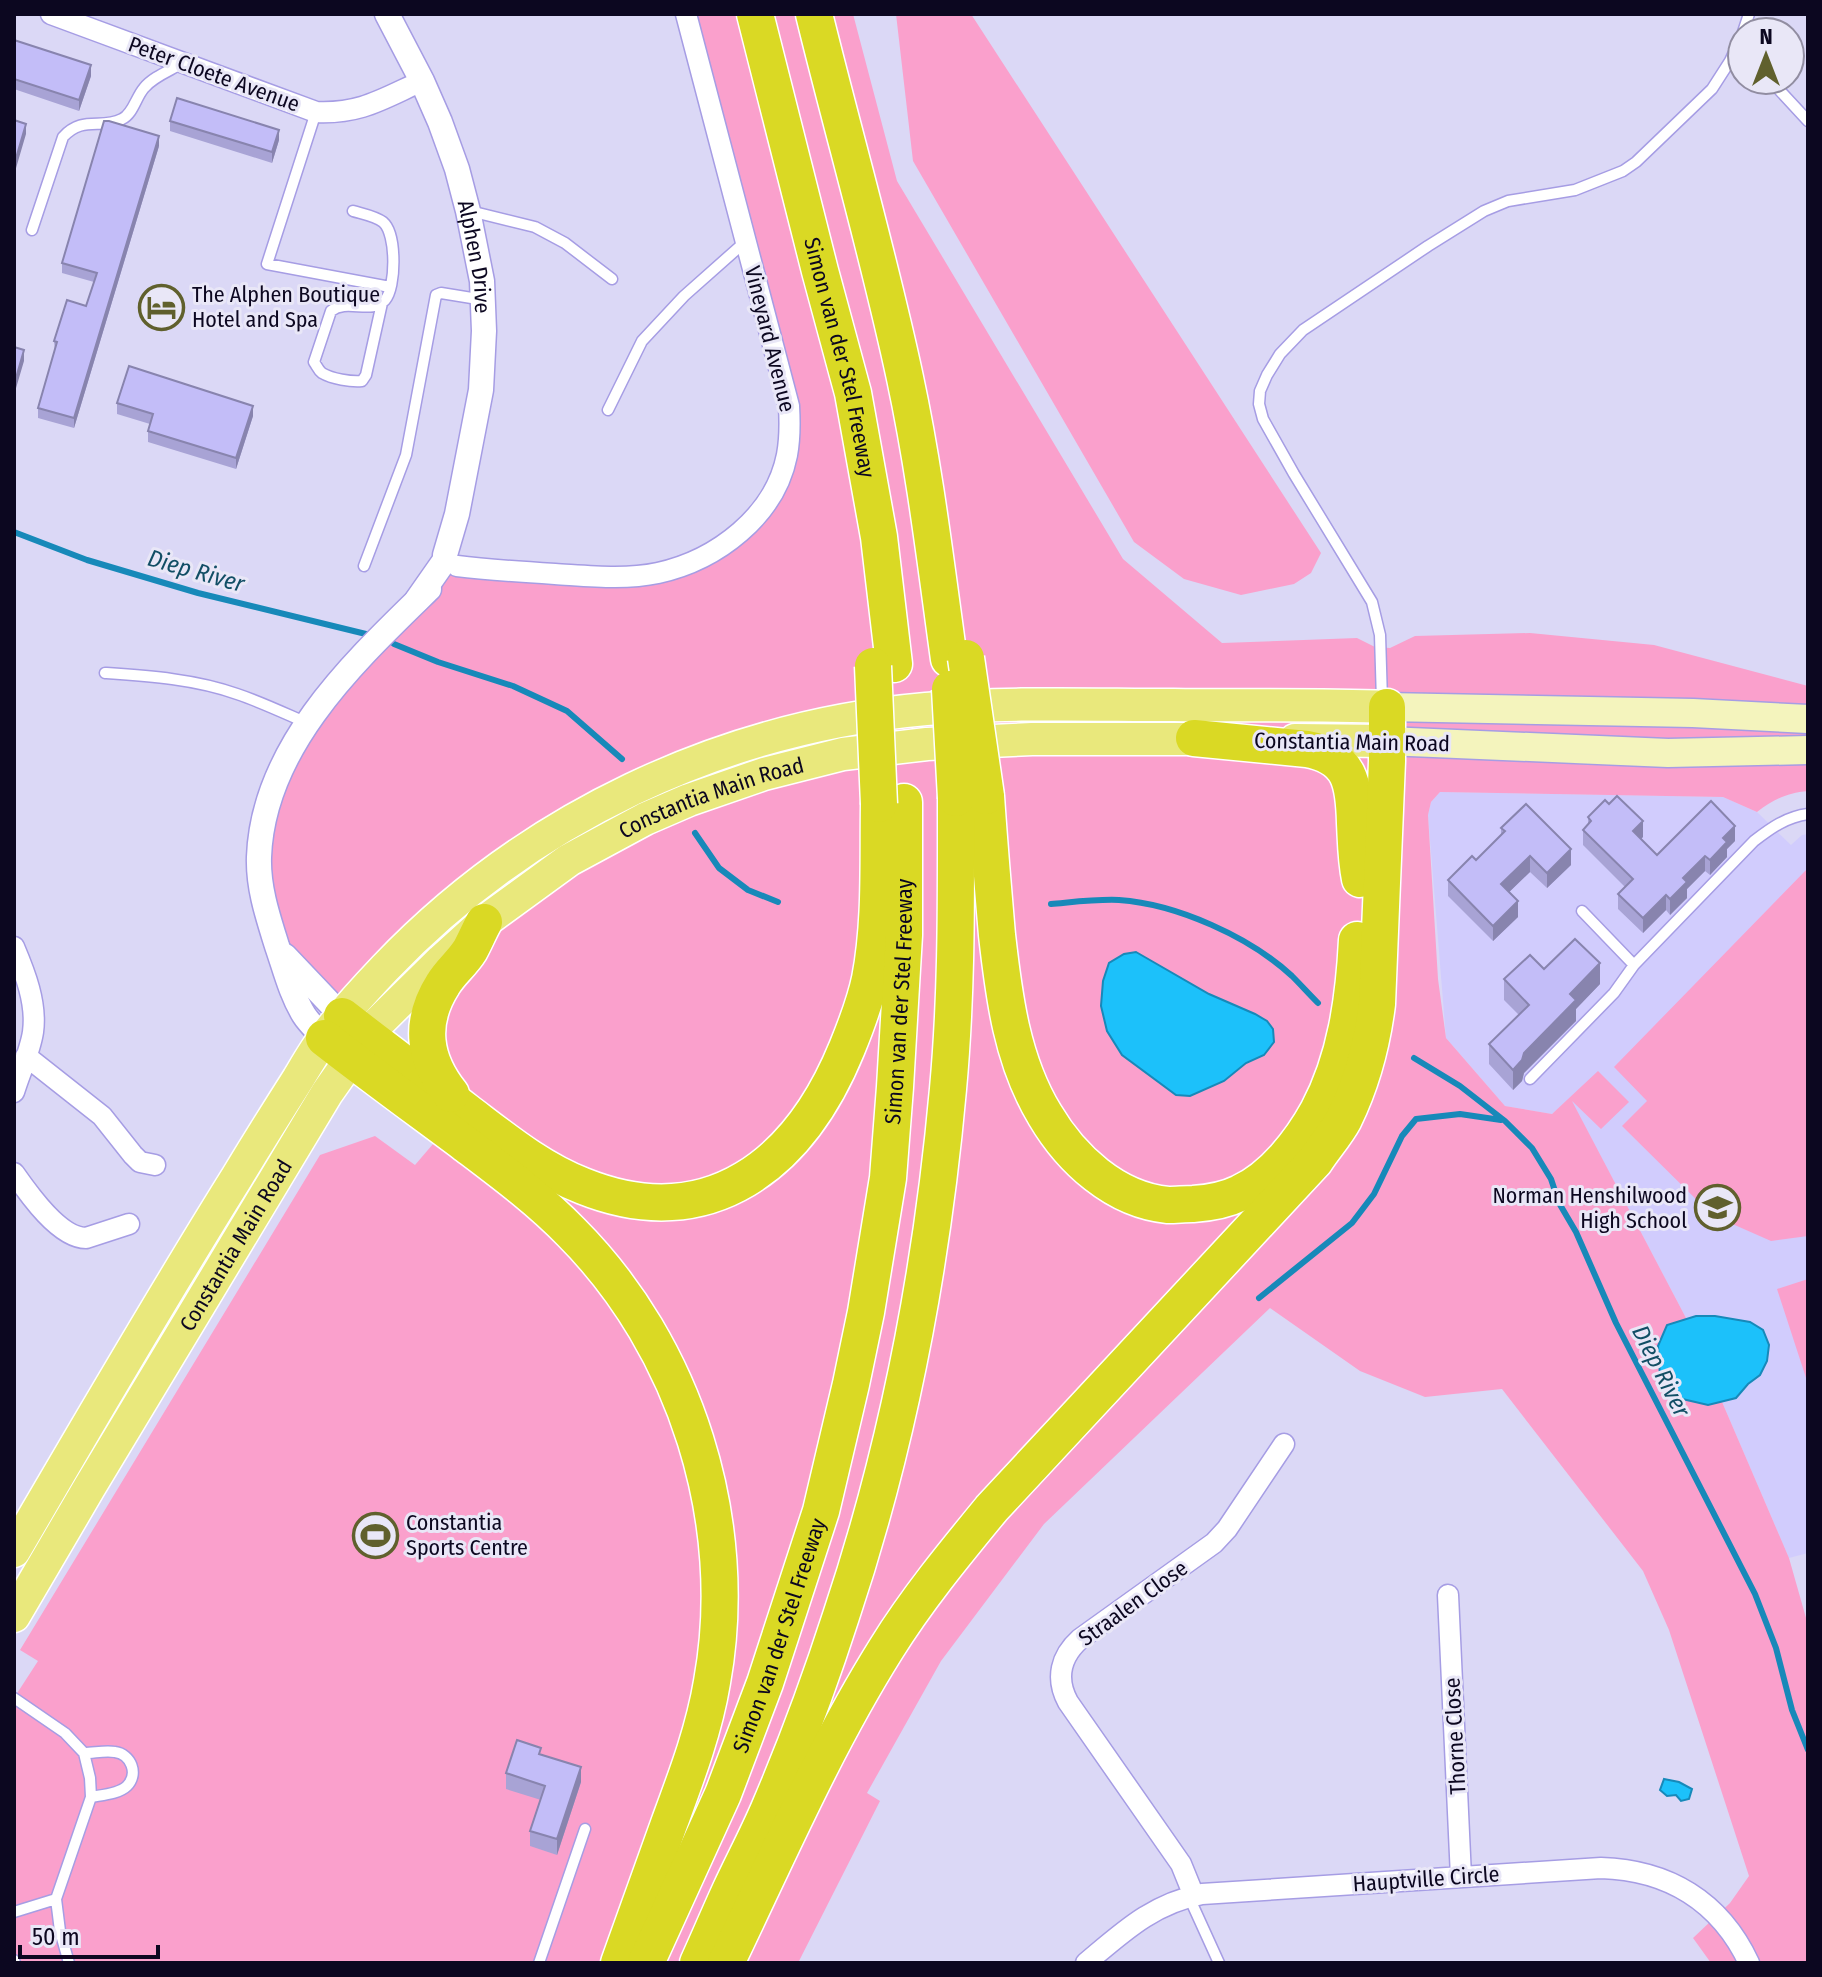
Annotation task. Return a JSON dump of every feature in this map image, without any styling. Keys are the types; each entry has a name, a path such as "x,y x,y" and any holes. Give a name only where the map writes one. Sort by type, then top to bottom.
{"highway":[{"name":"Simon van der Stel Freeway","path":"646,1963 723,1794 765,1683 821,1511 866,1312 888,1178 904,935 891,803 884,665 826,342 820,271 755,14"},
{"path":"814,14 886,295 906,381 925,487 949,571 971,797 1008,1018 1021,1063 1043,1113 1082,1163 1118,1189 1169,1205 1208,1203 1239,1194 1271,1171 1295,1146 1318,1112 1337,1069 1346,1033 1378,720"},
{"path":"726,1963 843,1722 887,1647 946,1564 992,1508 1315,1161 1343,1121 1373,1040 1377,1004 1378,720"},
{"path":"1194,738 1315,750 1340,763 1349,776 1354,796 1360,879"},
{"path":"698,1963 769,1810 842,1615 888,1453 919,1309 931,1230 949,1086 957,937 971,797"},
{"path":"346,1037 463,1109 523,1155 580,1186 635,1202 695,1200 728,1188 749,1178 788,1144 819,1105 838,1071 859,1021 870,980 891,803"},
{"path":"463,1109 435,1070 427,1046 427,1029 431,1010 443,983 469,952 484,922"},
{"path":"346,1037 571,1232 614,1281 651,1336 679,1393 700,1452 716,1527 719,1612 712,1681 694,1755 619,1963"}],"main road":[{"name":"Constantia Main Road","path":"14,1551 183,1262 415,937 509,859 573,819 676,769 752,742 835,722 925,709 1081,704 1378,720 1668,753 1808,750"},
{"name":"Constantia Main Road","path":"14,1616 327,1093 346,1037 484,922 569,860 645,819 689,800 777,770 843,754 927,744 1032,739 1194,738 1378,720 1693,713 1808,719"}],"street":[{"name":"Peter Cloete Avenue","path":"51,14 316,112 356,110 422,81"},
{"name":"Alphen Drive","path":"387,14 440,122 457,169 479,260 484,300 481,390 457,514 458,560"},
{"name":"Vineyard Avenue","path":"458,560 598,576 632,576 677,568 720,548 749,524 764,507 782,474 790,431 789,406 686,14"},
{"path":"346,1037 278,948 261,887 261,834 273,785 307,723 343,676 458,560"},
{"path":"14,947 33,1009 33,1031 14,1092"},
{"path":"26,1056 102,1116 140,1162 155,1165"},
{"path":"14,1173 47,1215 79,1238 129,1224"},
{"name":"Straalen Close","path":"1191,1896 1181,1864 1068,1702 1062,1686 1061,1669 1067,1652 1080,1639 1214,1543 1227,1529 1284,1444"},
{"name":"Thorne Close","path":"1448,1595 1461,1877"},
{"name":"Hauptville Circle","path":"1086,1963 1139,1919 1171,1902 1191,1896 1601,1868 1620,1868 1658,1877 1684,1889 1707,1905 1731,1931 1749,1963"}],"lane":[{"path":"32,230 63,137 70,128 126,118 143,89 184,62"},
{"path":"1378,720 1380,635 1372,602 1263,419 1260,391 1267,375 1280,354 1303,330 1484,211 1508,201 1575,190 1623,171 1712,89 1726,67"},
{"path":"1785,96 1808,121"},
{"path":"316,112 267,264 390,287"},
{"path":"353,211 383,222 389,230 394,258 388,297 374,307 340,306 331,311 314,362 319,371 354,382 362,381 382,303"},
{"path":"468,211 535,227 565,243 612,279"},
{"path":"608,410 642,341 684,296 746,241"},
{"path":"364,566 406,455 436,295 441,293 484,300"},
{"path":"105,673 203,685 236,694 307,723"},
{"path":"1530,1079 1754,841 1793,816 1808,814"},
{"path":"1582,911 1634,965"},
{"path":"14,1698 65,1733 84,1753 90,1778 91,1797 56,1899 60,1931 69,1963"},
{"path":"84,1753 114,1751 120,1753 133,1768 127,1786 91,1797"},
{"path":"539,1963 585,1829"},
{"path":"1191,1896 1219,1963"},
{"path":"14,1912 56,1899"}],"shaded area":[{"path":"686,14 853,14 897,181 1123,559 1222,643 1357,638 1375,647 1390,648 1415,636 1530,633 1654,645 1808,686 1808,791 1781,797 1757,812 1723,797 1440,792 1431,802 1428,815 1438,979 1446,1038 1505,1106 1552,1114 1598,1071 1629,1102 1601,1129 1572,1101 1686,1318 1789,1558 1808,1625 1808,1963 1711,1963 1693,1938 1730,1903 1749,1876 1669,1630 1643,1571 1502,1389 1425,1397 1360,1371 1270,1308 1044,1524 941,1661 867,1793 880,1801 798,1963 14,1963 14,1698 38,1661 20,1650 320,1155 375,1136 415,1165 463,1109 427,1046 484,922 457,900 342,1016 278,948 259,875 285,761 452,567 657,573 749,524 790,431"},
{"path":"896,14 971,14 1321,553 1311,573 1294,584 1241,595 1184,579 1134,542 913,161"},
{"path":"1440,792 1723,797 1757,812 1791,845 1802,835 1808,834 1808,1553 1789,1558 1686,1318 1570,1098 1552,1114 1505,1106 1446,1038 1428,815 1431,802"},
{"path":"1808,868 1808,1236 1771,1241 1712,1215 1622,1126 1647,1101 1614,1067"},
{"path":"1808,1279 1808,1384 1777,1289"}],"water":[{"path":"1136,952 1209,994 1267,1021 1273,1029 1274,1042 1264,1055 1246,1063 1224,1081 1190,1096 1176,1095 1122,1055 1107,1031 1101,1006 1103,981 1109,963 1124,954"},
{"path":"1696,1316 1750,1322 1763,1330 1769,1345 1767,1361 1760,1375 1736,1398 1708,1405 1674,1397 1660,1376 1658,1346 1667,1325"},
{"path":"1664,1779 1692,1789 1689,1799 1681,1801 1676,1795 1667,1796 1660,1790"}],"building":[{"path":"14,40 91,65 79,100 14,79"},
{"path":"177,98 279,130 272,152 170,121"},
{"path":"14,120 26,124 14,165"},
{"path":"104,121 159,136 74,418 38,408 67,300 86,306 97,273 62,263"},
{"path":"14,347 24,350 14,385"},
{"path":"129,366 253,406 236,458 148,431 153,414 117,403"},
{"path":"1617,796 1643,821 1633,831 1657,855 1711,801 1735,826 1723,838 1727,842 1710,860 1705,856 1683,878 1687,882 1670,899 1666,895 1643,918 1618,894 1633,879 1583,830 1591,821 1588,817 1605,800 1609,804"},
{"path":"1526,804 1571,849 1547,873 1530,856 1501,884 1518,901 1493,926 1448,880 1472,856 1476,860 1505,831 1501,828"},
{"path":"1575,939 1600,963 1570,994 1576,1000 1524,1053 1513,1070 1489,1044 1529,1005 1504,979 1530,955 1544,969"},
{"path":"517,1740 541,1748 539,1754 581,1767 557,1839 530,1831 545,1786 506,1773"}],"waterway":[{"name":"Diep River","path":"14,532 87,560 198,593 370,635"},
{"name":"Diep River","path":"394,644 513,686 567,711 622,759"},
{"name":"Diep River","path":"695,833 719,868 748,890 778,902"},
{"name":"Diep River","path":"1051,904 1119,900 1165,908 1188,916 1255,948 1292,976 1318,1003"},
{"name":"Diep River","path":"1414,1058 1460,1086 1505,1121 1532,1148 1551,1179 1559,1203 1576,1232 1616,1323 1755,1594 1776,1648 1792,1710 1808,1750"},
{"path":"1259,1298 1352,1223 1374,1194 1402,1136 1416,1119 1460,1114 1501,1120"}],"place":[{"name":"The Alphen Boutique Hotel and Spa","path":"161,307"},
{"name":"Norman Henshilwood High School","path":"1718,1208"},
{"name":"Constantia Sports Centre","path":"375,1535"}]}
